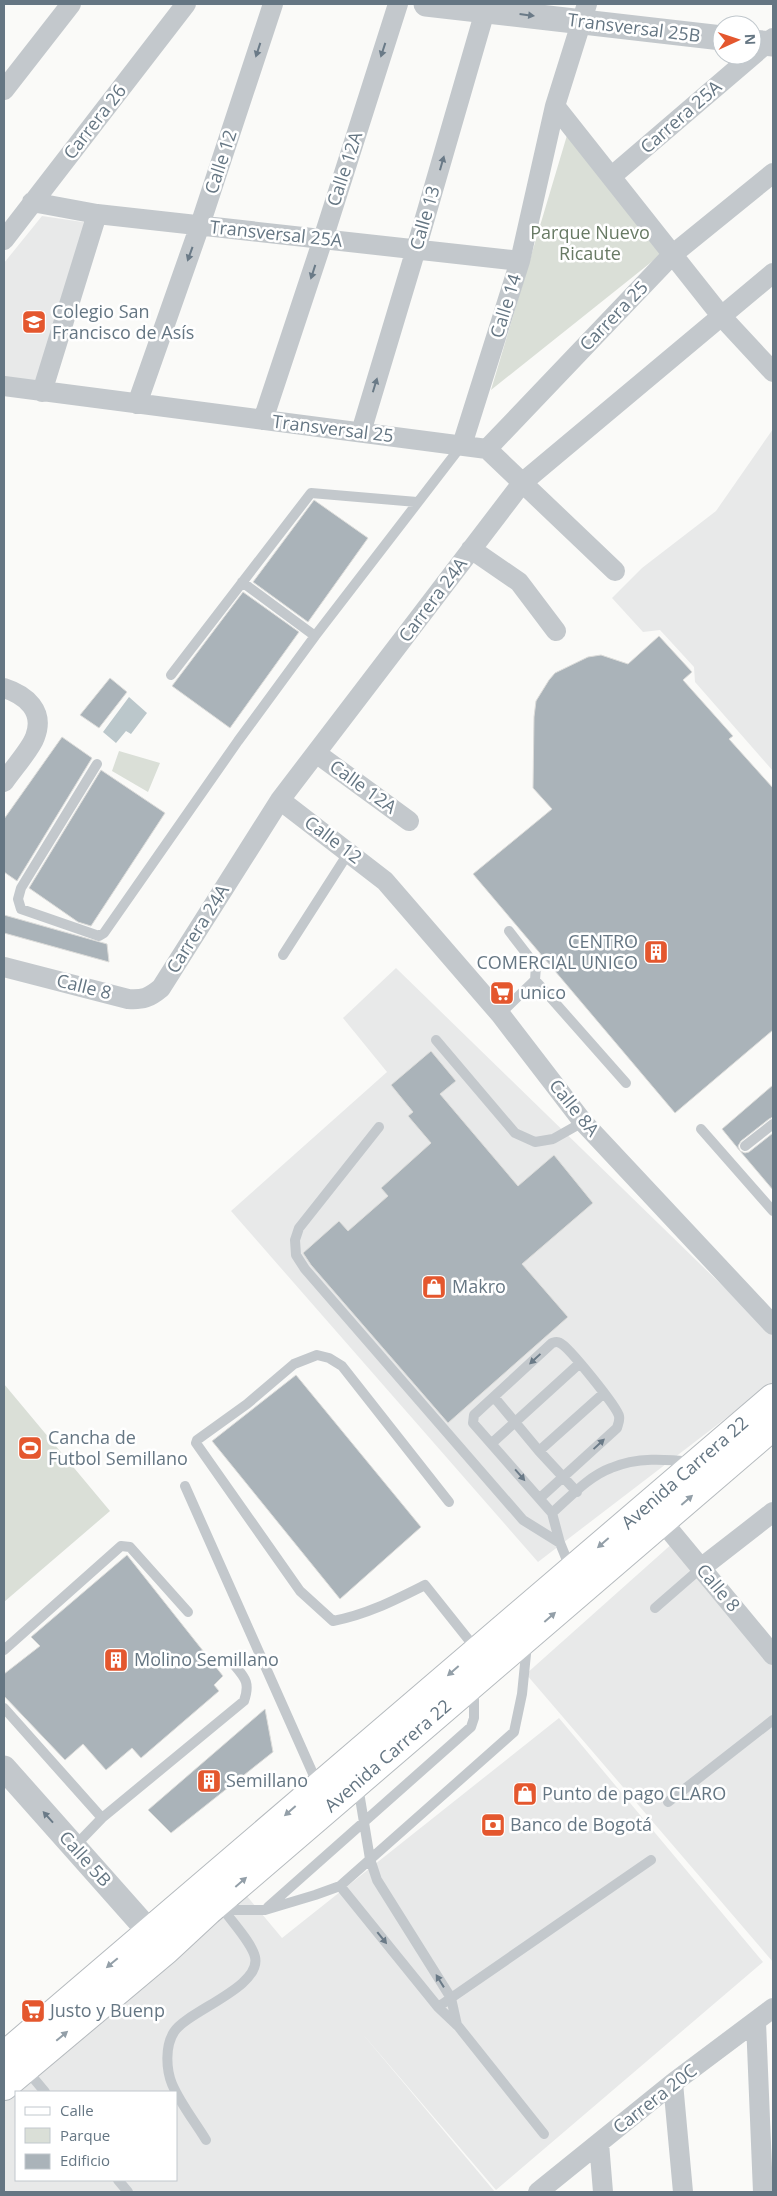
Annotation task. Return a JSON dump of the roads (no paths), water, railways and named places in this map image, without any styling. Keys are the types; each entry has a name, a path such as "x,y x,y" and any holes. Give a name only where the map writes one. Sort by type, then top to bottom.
{"main road":[{"name":"Avenida Carrera 22","path":"4,2086 14,2062 158,1941 319,1786 773,1398"},
{"name":"Avenida Carrera 22","path":"158,1941 216,1910 358,1782 773,1426"}],"street":[{"path":"4,90 71,4"},
{"name":"Carrera 26","path":"4,240 186,4"},
{"name":"Calle 12","path":"137,404 200,226 273,4"},
{"name":"Calle 12A","path":"263,420 398,4"},
{"name":"Transversal 25B","path":"426,4 585,13 712,36"},
{"name":"Calle 13","path":"361,432 487,7"},
{"name":"Calle 14","path":"462,445 520,261 555,106 585,13"},
{"name":"Carrera 25A","path":"612,176 766,42"},
{"path":"555,106 612,176 672,256 722,317 773,372"},
{"name":"Carrera 25","path":"488,449 672,256 773,173"},
{"name":"Transversal 25A","path":"32,202 97,214 520,261"},
{"path":"42,392 97,214"},
{"name":"Carrera 24A","path":"161,988 280,800 522,483 773,274"},
{"name":"Transversal 25","path":"4,386 488,449"},
{"path":"488,449 615,571"},
{"path":"471,549 520,582 556,631"},
{"path":"4,688 21,694 32,705 38,722 35,738 4,782"},
{"name":"Calle 12A","path":"316,753 408,820"},
{"name":"Calle 12","path":"280,800 385,881"},
{"name":"Calle 8A","path":"385,881 500,1014 583,1122 773,1325"},
{"name":"Calle 8","path":"4,967 128,999 141,1000 150,997 161,988"},
{"path":"701,1568 773,1512"},
{"name":"Calle 8","path":"662,1521 773,1653"},
{"name":"Calle 5B","path":"4,1768 158,1941"},
{"name":"Carrera 20C","path":"538,2192 673,2083 773,2008"},
{"path":"756,2022 763,2192"},
{"path":"673,2083 683,2192"},
{"path":"598,2143 604,2192"}],"lane":[{"path":"97,764 21,888 18,899 21,909 99,936 104,933 238,740 315,636 462,445"},
{"path":"171,675 311,493 417,502"},
{"path":"242,582 315,636"},
{"path":"283,955 349,852"},
{"path":"500,1014 535,980 536,966 509,931"},
{"path":"535,980 626,1083"},
{"path":"436,1040 515,1133 535,1142 553,1139 583,1122"},
{"path":"746,1146 773,1124"},
{"path":"378,1127 298,1228 295,1240 296,1255 335,1305 523,1520 560,1543"},
{"path":"701,1128 773,1211"},
{"path":"540,1498 617,1428 619,1414 580,1363 562,1343 552,1343 472,1419 472,1423 492,1443 552,1513 560,1543 571,1570"},
{"path":"449,1502 342,1366 329,1358 317,1355 294,1364 247,1404 197,1440 198,1446 300,1591 333,1621 351,1618 372,1610 425,1585 477,1650"},
{"path":"492,1443 580,1363"},
{"path":"539,1451 604,1393"},
{"path":"494,1397 539,1451 577,1492"},
{"path":"552,1513 593,1478 611,1468 658,1459 698,1462"},
{"path":"185,1486 319,1786"},
{"path":"4,1650 121,1546 130,1547 188,1612"},
{"path":"656,1608 701,1568"},
{"path":"216,1910 265,1910 340,1886 514,1732 522,1694 528,1636"},
{"path":"74,1847 102,1818 244,1701 248,1689 244,1677 231,1661"},
{"path":"265,1910 471,1727 474,1718 475,1682"},
{"path":"4,1708 102,1818"},
{"path":"668,1802 773,1720"},
{"path":"358,1782 370,1859 377,1880 451,1998 458,2026"},
{"path":"438,2007 651,1860"},
{"path":"340,1886 438,2007 458,2026 544,2134"},
{"path":"176,2091 172,2084 167,2045 174,2030 247,1980 255,1968 255,1957 251,1949 216,1910"},
{"path":"14,2062 44,2091"},
{"path":"178,2094 206,2140"},
{"path":"119,2181 128,2192"}],"place":[{"name":"Colegio San Francisco de Asís","path":"34,322"},
{"name":"CENTRO COMERCIAL UNICO","path":"656,952"},
{"name":"unico","path":"502,993"},
{"name":"Makro","path":"434,1287"},
{"name":"Cancha de Futbol Semillano","path":"30,1448"},
{"name":"Molino Semillano","path":"116,1660"},
{"name":"Semillano","path":"209,1781"},
{"name":"Punto de pago CLARO","path":"525,1794"},
{"name":"Banco de Bogotá","path":"493,1825"},
{"name":"Justo y Buenp","path":"33,2011"}],"park label":[{"name":"Parque Nuevo Ricaute","path":"590,243"}]}
